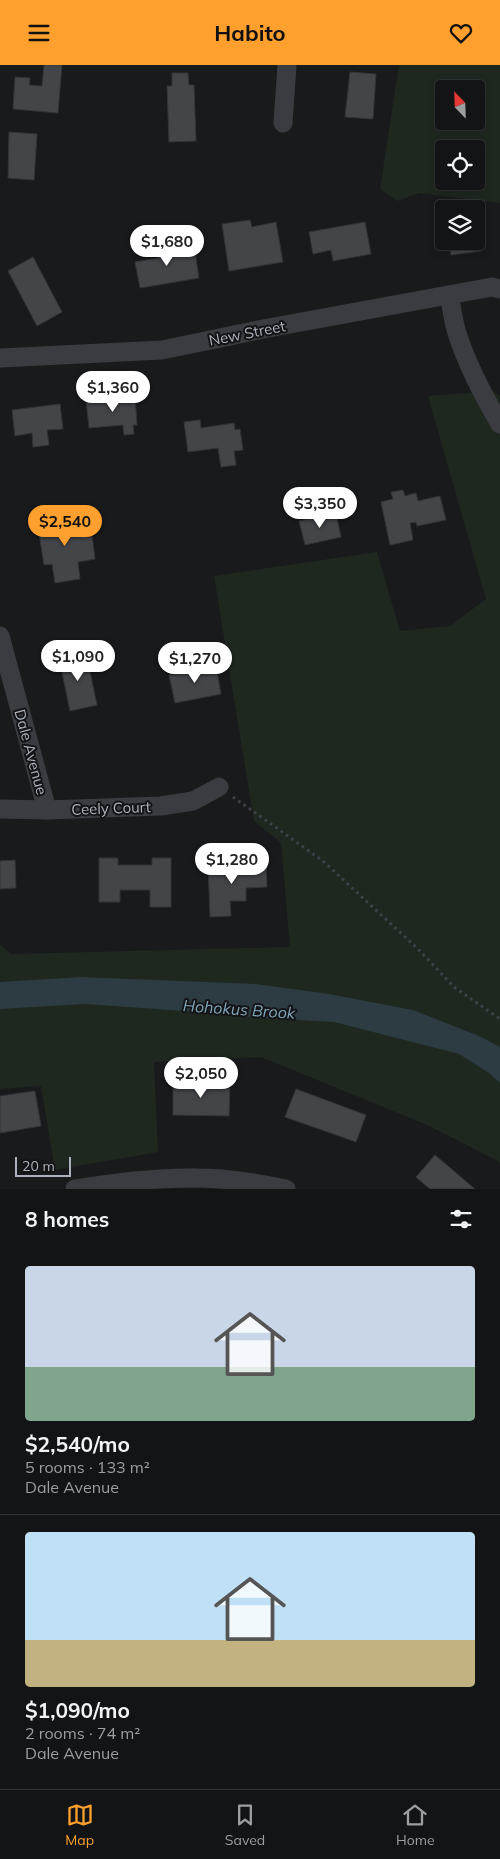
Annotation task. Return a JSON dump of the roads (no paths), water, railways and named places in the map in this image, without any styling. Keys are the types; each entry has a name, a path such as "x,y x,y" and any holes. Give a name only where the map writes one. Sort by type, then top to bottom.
{"street":[{"path":"283,123 287,65"},
{"name":"New Street","path":"0,358 162,350 263,329 496,288"},
{"path":"448,295 457,331 468,362 500,425"},
{"name":"Dale Avenue","path":"0,636 47,810"},
{"name":"Ceely Court","path":"0,809 47,810 161,806 193,801 218,787"},
{"path":"75,1189 151,1179 199,1177 247,1181 286,1189"}],"water":[{"name":"Hohokus Brook","path":"81,977 256,984 329,994 413,1010 479,1036 500,1047 500,1083 489,1073 459,1054 334,1022 85,1004 0,1009 0,982"}]}
